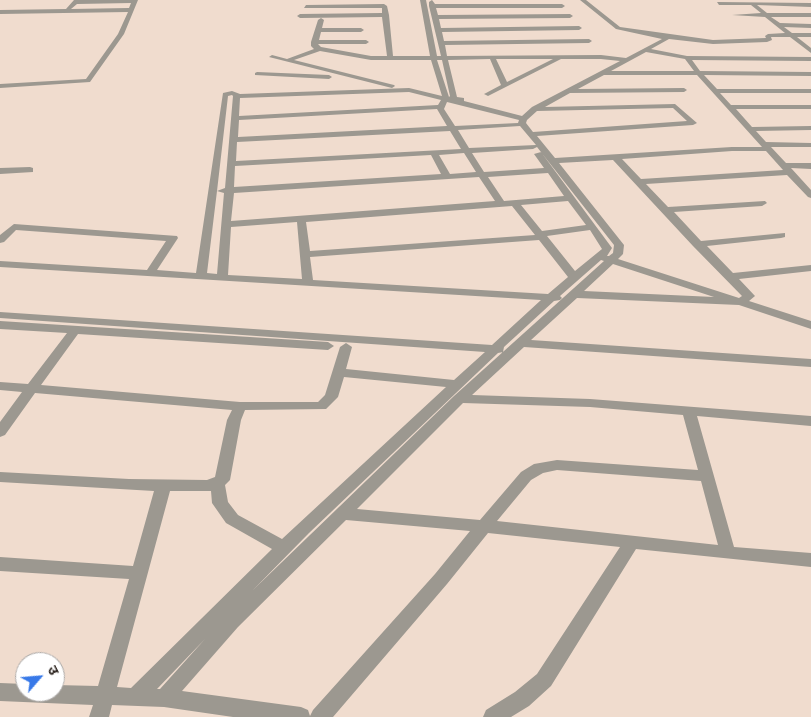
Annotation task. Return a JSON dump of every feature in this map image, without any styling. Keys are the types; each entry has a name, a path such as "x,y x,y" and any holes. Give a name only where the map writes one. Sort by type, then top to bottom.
{"street":[{"path":"0,86 88,82 121,34 135,0 76,1 67,11"},
{"path":"423,0 433,58 450,98"},
{"path":"582,0 618,28 657,35 713,42 767,40 770,38 768,36 770,35 811,36"},
{"path":"749,2 809,48"},
{"path":"306,7 383,3 390,58"},
{"path":"450,98 444,58 432,3 560,3 601,57"},
{"path":"719,3 811,4"},
{"path":"0,12 130,10"},
{"path":"300,16 386,15"},
{"path":"735,15 811,15"},
{"path":"435,17 570,16"},
{"path":"318,49 314,46 314,42 321,20"},
{"path":"779,25 811,26"},
{"path":"437,30 579,28"},
{"path":"318,30 361,30"},
{"path":"272,57 450,98 520,118 594,72 646,50 666,39 657,35"},
{"path":"233,140 454,129 520,118 603,73 657,38 657,35"},
{"path":"440,43 589,41"},
{"path":"314,42 366,42"},
{"path":"287,61 318,49 371,58 601,57 623,59"},
{"path":"646,50 687,58 811,58"},
{"path":"492,58 505,85"},
{"path":"488,94 561,58"},
{"path":"687,58 698,74 731,107 811,195"},
{"path":"594,72 811,74"},
{"path":"258,74 359,78"},
{"path":"201,276 214,191 225,94 235,93 237,96 409,90"},
{"path":"569,91 684,90"},
{"path":"715,91 811,91"},
{"path":"222,277 237,96"},
{"path":"235,118 441,107 450,98"},
{"path":"532,134 646,123 693,124 675,106 536,109"},
{"path":"441,107 440,110 501,204"},
{"path":"631,107 637,114"},
{"path":"731,107 811,107"},
{"path":"520,118 532,134 571,198 607,248 608,255"},
{"path":"504,351 551,298 574,277 619,246 552,166 533,147 520,118"},
{"path":"751,129 811,128"},
{"path":"214,191 482,175 615,157 767,146 811,145"},
{"path":"232,164 533,147"},
{"path":"433,152 447,177"},
{"path":"615,157 730,277 745,299"},
{"path":"784,165 811,166"},
{"path":"0,171 30,170"},
{"path":"638,182 790,172"},
{"path":"227,224 571,198"},
{"path":"515,203 574,277"},
{"path":"665,210 762,203"},
{"path":"301,219 308,283"},
{"path":"0,240 14,227 174,238 150,273"},
{"path":"305,254 541,235 593,227"},
{"path":"697,244 781,235"},
{"path":"136,696 284,548 504,351 571,296 608,255"},
{"path":"608,255 745,299 811,316"},
{"path":"0,264 551,298 571,296 745,299 811,325"},
{"path":"730,277 811,268"},
{"path":"0,315 504,351"},
{"path":"0,326 346,347 811,363"},
{"path":"0,432 75,330"},
{"path":"0,386 240,406 321,406 331,398 346,347"},
{"path":"338,372 458,392 811,421"},
{"path":"164,698 232,622 343,514 458,392"},
{"path":"0,477 162,487 209,486 222,480 234,420 240,406"},
{"path":"689,411 728,553"},
{"path":"320,717 442,579 526,476 539,468 557,466 706,476"},
{"path":"217,482 220,502 232,519 284,548"},
{"path":"99,717 162,487"},
{"path":"343,514 484,526 728,553 811,560"},
{"path":"493,717 522,699 544,680 632,542"},
{"path":"0,564 139,573"},
{"path":"0,692 164,698 301,717"}]}
